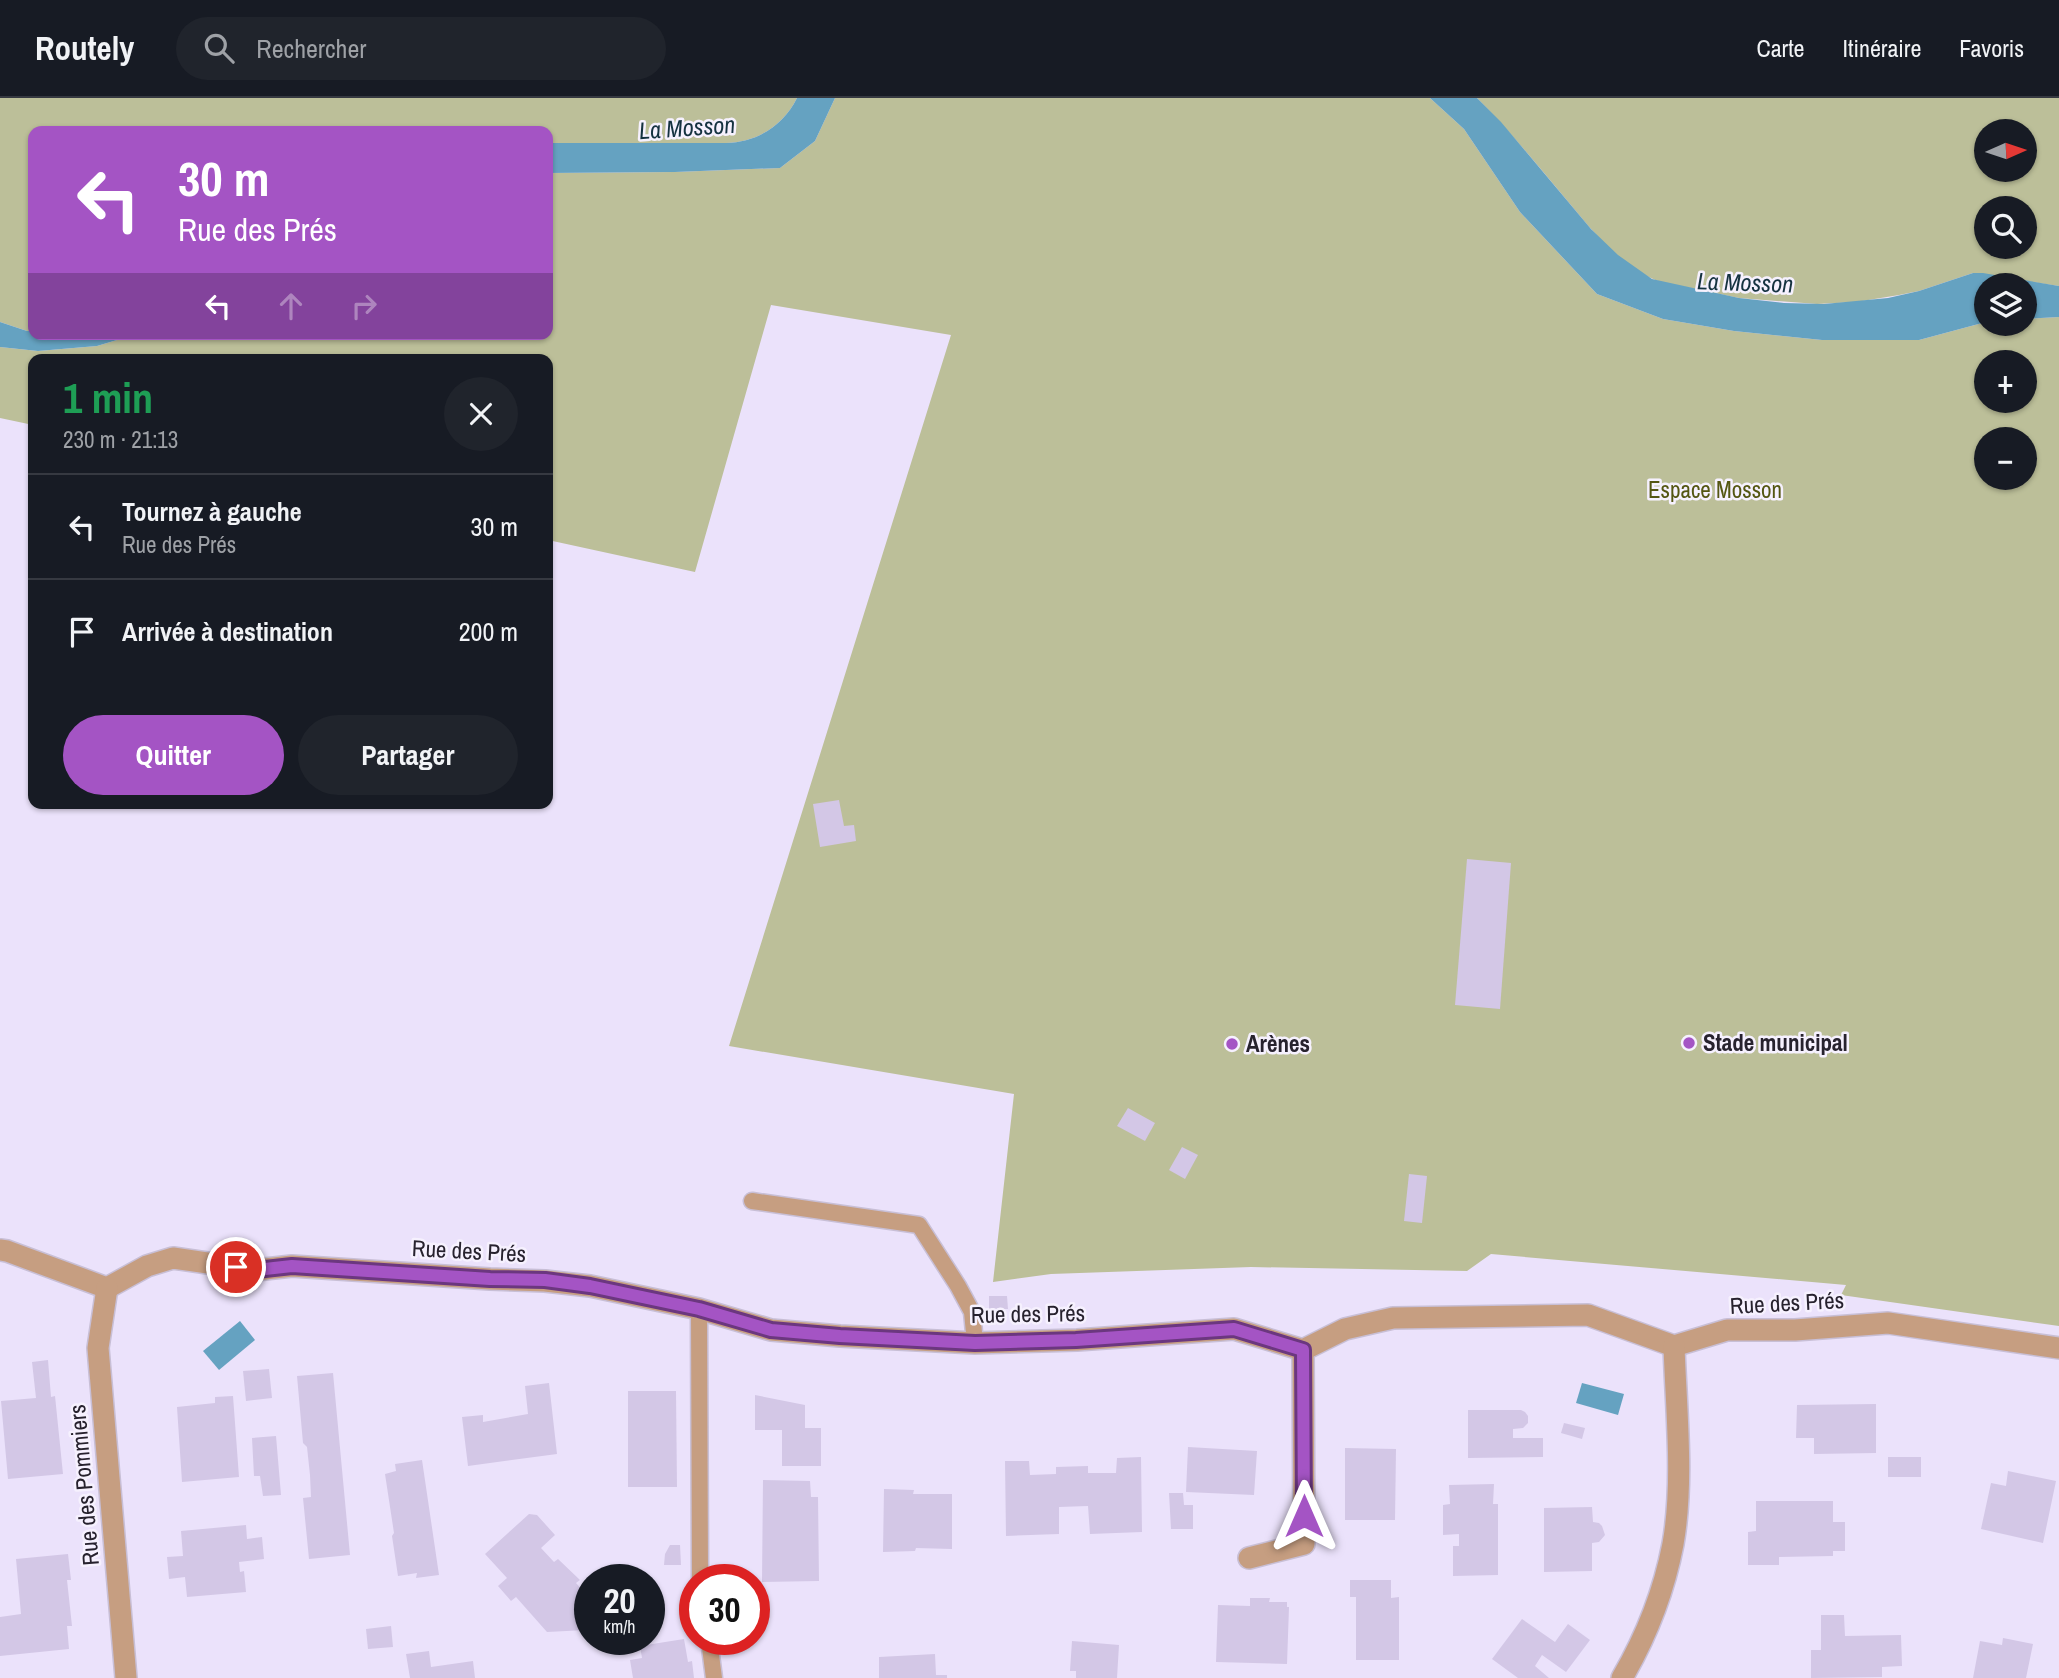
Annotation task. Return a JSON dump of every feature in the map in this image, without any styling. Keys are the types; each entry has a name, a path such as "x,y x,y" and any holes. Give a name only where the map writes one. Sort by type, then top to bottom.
{"street":[{"path":"0,1250 107,1288"},
{"name":"Rue des Prés","path":"107,1288 147,1266 173,1258 256,1270 292,1266 545,1280 590,1286 699,1309 771,1330 840,1336 975,1343 1076,1340 1234,1329 1303,1350"},
{"name":"Rue des Pommiers","path":"107,1288 99,1348 126,1678"},
{"path":"1249,1558 1304,1544 1303,1350 1345,1329 1393,1318 1588,1315 1674,1346 1679,1475 1673,1543 1660,1595 1638,1650 1622,1678"},
{"name":"Rue des Prés","path":"1674,1346 1727,1330 1795,1330 1888,1324 2059,1348"}],"lane":[{"path":"752,1201 919,1225 972,1312 975,1343"},
{"path":"699,1309 700,1564"},
{"path":"711,1655 714,1678"}],"green space":[{"path":"0,98 797,98 784,117 768,131 748,139 726,143 553,143 553,126 28,126 28,331 0,322"},
{"name":"Espace Mosson","path":"835,98 1430,98 1464,129 1520,212 1597,294 1663,319 1734,331 1822,340 1919,340 1974,325 1974,336 2037,336 2037,318 2059,317 2059,1326 1841,1295 1846,1285 1491,1254 1467,1271 1251,1267 1051,1274 993,1282 1014,1094 729,1046 951,335 771,305 695,572 553,541 553,354 28,354 28,424 0,418 0,347 38,351 97,346 117,340 553,340 553,173 780,168 815,141"},
{"path":"1477,98 2059,98 2059,286 2037,283 2037,273 1973,273 1899,295 1856,302 1817,304 1739,298 1661,282 1631,267 1605,244"}],"water":[{"path":"797,98 835,98 815,141 780,168 553,173 553,143 737,142 768,131"},
{"path":"1430,98 1477,98 1501,122 1591,229 1618,255 1652,279 1739,298 1824,304 1888,298 1974,273 1974,325 1919,340 1822,340 1734,331 1663,319 1597,294 1520,212 1464,129"},
{"path":"2037,282 2059,286 2059,317 2037,318"},
{"path":"0,322 28,331 28,340 117,340 97,346 38,351 0,347"},
{"path":"240,1321 255,1340 219,1370 203,1351"},
{"path":"1582,1383 1624,1394 1618,1415 1576,1403"}],"building":[{"path":"839,800 844,826 854,825 856,841 820,847 813,804"},
{"path":"1467,859 1511,863 1500,1009 1455,1005"},
{"path":"1128,1108 1155,1123 1145,1141 1117,1126"},
{"path":"1182,1147 1198,1155 1185,1179 1169,1170"},
{"path":"1409,1174 1427,1176 1422,1223 1404,1221"},
{"path":"989,1296 1007,1296 1008,1309 989,1309"},
{"path":"48,1360 51,1397 55,1396 63,1474 8,1479 1,1401 36,1398 32,1362"},
{"path":"269,1369 272,1398 246,1401 243,1371"},
{"path":"333,1373 350,1555 309,1559 303,1498 311,1497 310,1475 307,1447 303,1443 297,1376"},
{"path":"549,1383 557,1454 468,1466 462,1417 483,1415 483,1422 528,1414 525,1386"},
{"path":"628,1391 676,1391 677,1487 628,1487"},
{"path":"755,1395 805,1405 805,1428 821,1428 821,1466 782,1466 782,1430 755,1430"},
{"path":"233,1396 239,1477 182,1482 177,1407 215,1403 215,1397"},
{"path":"1876,1404 1876,1453 1814,1454 1814,1438 1796,1438 1797,1405"},
{"path":"1468,1410 1525,1412 1528,1423 1523,1428 1513,1429 1513,1438 1543,1438 1543,1457 1468,1458"},
{"path":"1564,1423 1585,1428 1582,1439 1561,1433"},
{"path":"276,1436 281,1495 263,1496 260,1476 254,1476 252,1438"},
{"path":"1188,1447 1257,1451 1254,1495 1186,1492"},
{"path":"1345,1448 1396,1449 1395,1520 1345,1520"},
{"path":"1141,1457 1142,1532 1090,1534 1088,1506 1059,1507 1059,1534 1006,1536 1005,1461 1029,1461 1030,1475 1056,1474 1056,1467 1088,1466 1088,1473 1116,1473 1117,1458"},
{"path":"1888,1457 1921,1457 1921,1477 1888,1477"},
{"path":"422,1460 439,1575 416,1578 417,1573 398,1576 385,1474 396,1471 395,1464"},
{"path":"2008,1471 2056,1481 2043,1543 1981,1529 1991,1483 2006,1486"},
{"path":"763,1480 810,1481 811,1497 818,1497 819,1581 770,1582 770,1564 762,1564"},
{"path":"1494,1484 1493,1504 1498,1504 1498,1575 1453,1576 1453,1546 1459,1546 1459,1534 1443,1535 1443,1505 1450,1504 1449,1485"},
{"path":"884,1489 914,1490 913,1494 952,1494 952,1549 916,1548 915,1551 883,1552"},
{"path":"1169,1493 1183,1493 1184,1505 1193,1505 1193,1529 1171,1529"},
{"path":"1756,1501 1833,1501 1833,1522 1845,1522 1845,1551 1833,1551 1833,1556 1779,1557 1779,1565 1748,1565 1748,1532 1756,1531"},
{"path":"1592,1507 1593,1522 1602,1526 1605,1535 1599,1542 1592,1543 1592,1571 1544,1572 1544,1508"},
{"path":"529,1514 537,1515 555,1535 541,1548 554,1562 558,1559 574,1574 574,1631 547,1632 516,1597 511,1601 498,1586 507,1578 485,1554"},
{"path":"246,1525 247,1539 262,1537 264,1559 239,1562 240,1572 244,1571 246,1592 187,1597 185,1577 169,1579 167,1557 183,1556 181,1531"},
{"path":"670,1545 680,1545 681,1564 665,1565 665,1554"},
{"path":"68,1554 71,1580 67,1580 72,1626 67,1626 69,1649 0,1656 0,1617 21,1614 16,1559"},
{"path":"1350,1580 1391,1580 1391,1598 1399,1597 1399,1660 1356,1660 1356,1597 1350,1597"},
{"path":"1250,1598 1270,1598 1269,1602 1287,1602 1287,1664 1216,1662 1218,1605 1250,1606"},
{"path":"1821,1615 1844,1615 1845,1636 1901,1635 1902,1666 1882,1667 1882,1677 1811,1678 1811,1650 1821,1650"},
{"path":"1522,1619 1555,1642 1568,1624 1590,1640 1566,1672 1542,1655 1535,1666 1549,1678 1518,1678 1492,1659"},
{"path":"391,1626 393,1647 368,1649 366,1629"},
{"path":"2003,1638 2033,1644 2026,1678 1973,1678 1980,1641 2002,1645"},
{"path":"679,1640 679,1655 687,1655 688,1662 692,1661 694,1678 633,1678 630,1660 642,1658 642,1655 665,1655 665,1642"},
{"path":"1072,1641 1119,1645 1117,1678 1076,1678 1076,1671 1070,1671"},
{"path":"429,1651 431,1667 473,1661 475,1678 410,1678 406,1654"},
{"path":"935,1654 936,1675 947,1675 947,1678 879,1678 879,1657"}],"place":[{"name":"Stade municipal","path":"1689,1043"},
{"name":"Arènes","path":"1232,1044"}],"route":[{"path":"236,1267 256,1270 292,1266 545,1280 590,1286 699,1309 771,1330 840,1336 975,1343 1076,1340 1234,1329 1303,1350 1304,1516"}],"water label":[{"name":"La Mosson","path":"687,128"},
{"name":"La Mosson","path":"1745,283"}]}
